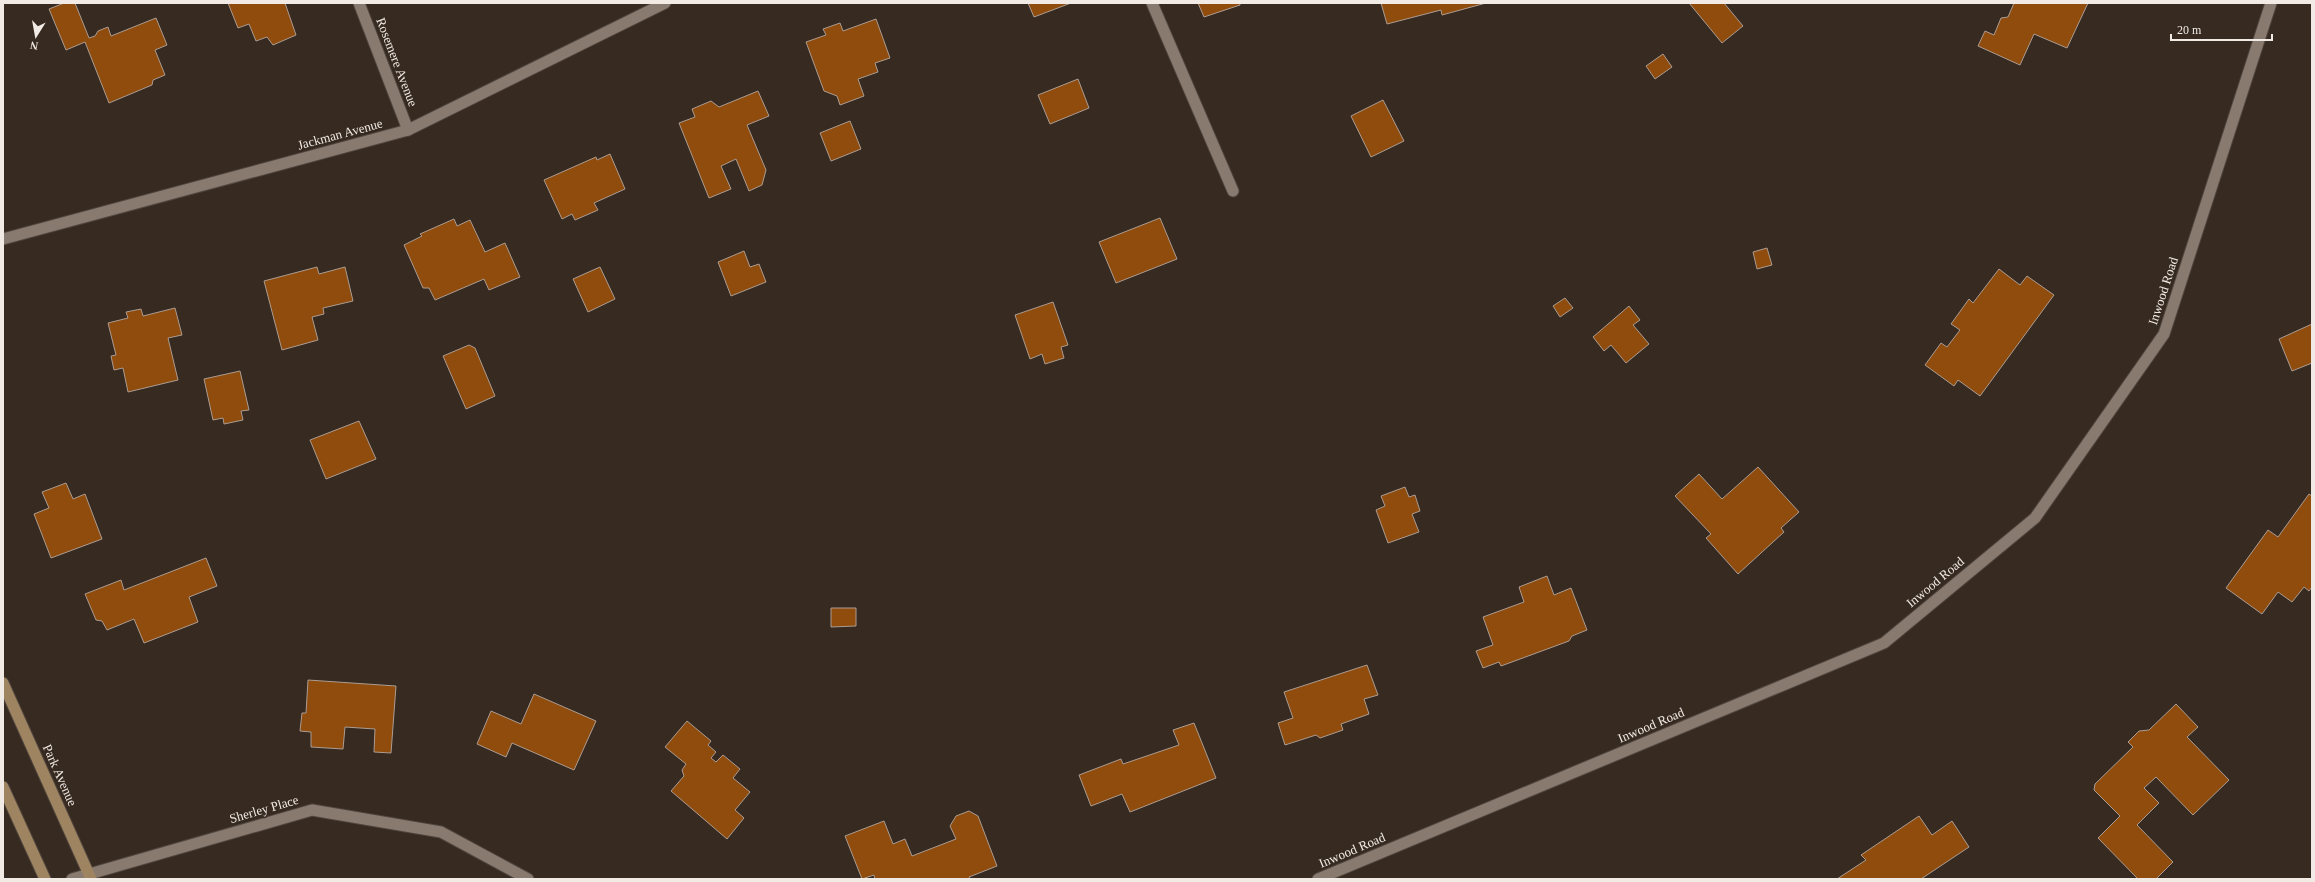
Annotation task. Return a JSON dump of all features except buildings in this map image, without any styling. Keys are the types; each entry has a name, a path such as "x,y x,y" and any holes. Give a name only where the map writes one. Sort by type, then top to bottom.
{"main road":[{"name":"Park Avenue","path":"3,683 90,877"},
{"path":"3,787 45,879"}],"street":[{"name":"Rosemere Avenue","path":"359,3 408,130"},
{"name":"Jackman Avenue","path":"3,238 408,130 665,3"},
{"path":"1152,3 1233,191"},
{"name":"Inwood Road","path":"1318,879 1884,643 2035,518 2164,334 2271,3"},
{"name":"Sherley Place","path":"72,879 90,877 312,810 441,832 528,879"}]}
